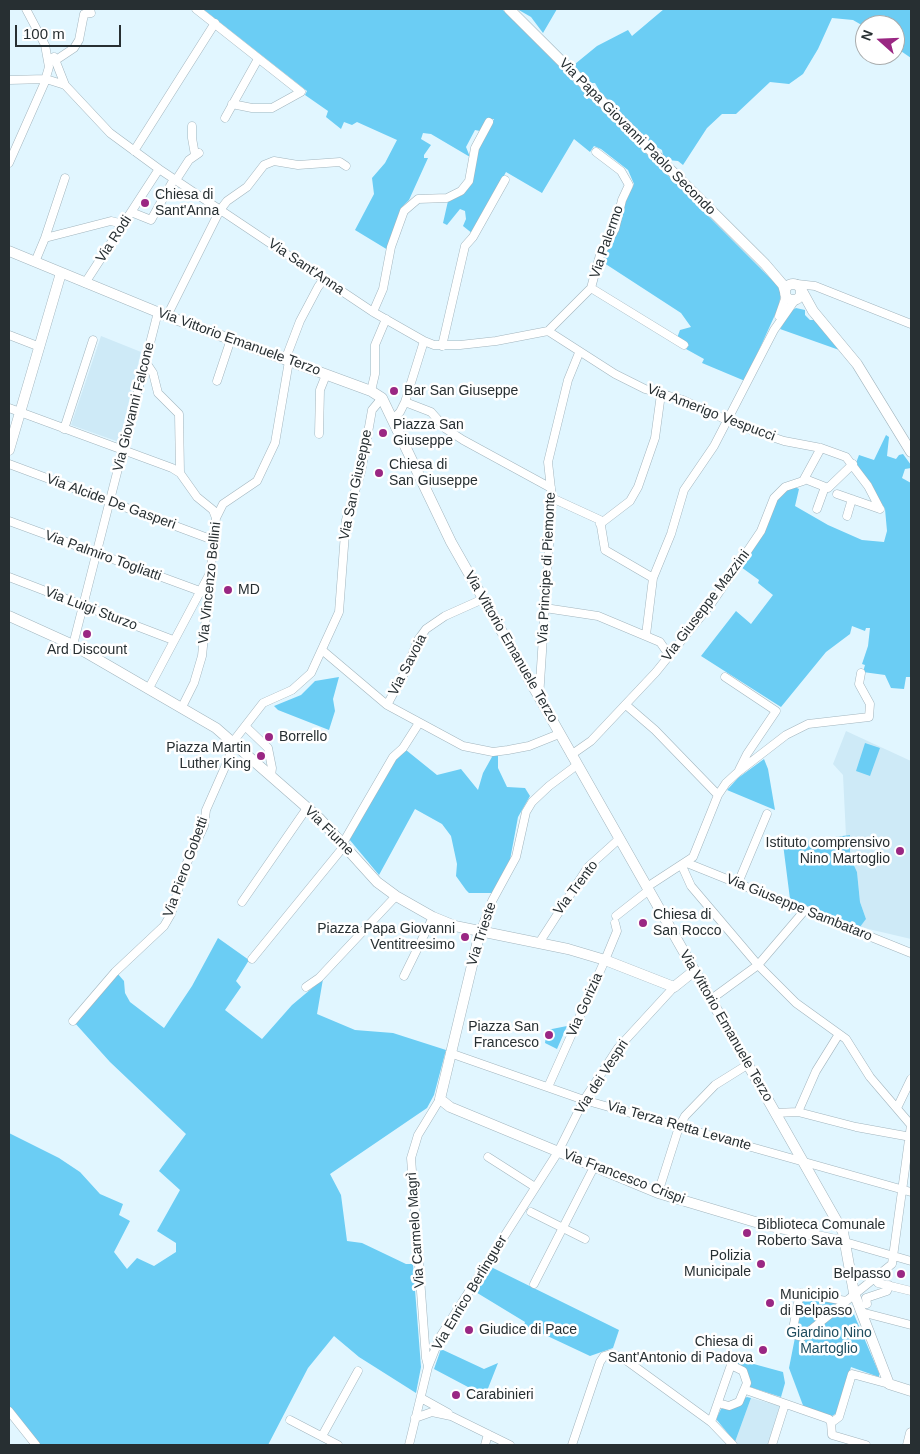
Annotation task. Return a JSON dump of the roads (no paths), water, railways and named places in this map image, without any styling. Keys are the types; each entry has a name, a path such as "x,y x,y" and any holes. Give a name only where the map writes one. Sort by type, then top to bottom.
{"street":[{"path":"26,9 45,45 56,60 65,85"},
{"path":"196,9 301,92 290,100 272,108 252,108 232,104"},
{"name":"Via Papa Giovanni Paolo Secondo","path":"509,9 766,264 783,285 795,292 813,311 857,364 911,452"},
{"path":"56,60 74,48 78,40 84,14 91,13"},
{"path":"134,151 215,23"},
{"path":"9,163 43,80 49,60 45,45"},
{"path":"225,118 258,58"},
{"path":"9,80 43,80 65,85"},
{"name":"Via Sant'Anna","path":"65,85 110,133 159,169 373,312 424,341 442,346 496,341 548,331"},
{"path":"373,312 383,289 391,247 404,211 418,199 447,198 461,192 469,181 475,148 489,122"},
{"path":"131,212 151,220 175,179 189,160 197,154 192,138 192,126"},
{"name":"Via Palermo","path":"548,331 591,288 600,255 615,229 622,200 629,185 622,171 596,152"},
{"path":"220,210 227,201 242,193 268,162 298,165 340,162 346,166"},
{"name":"Via Rodi","path":"85,283 159,169"},
{"path":"35,262 65,178"},
{"path":"442,346 465,246 473,238 505,180"},
{"name":"Via Giovanni Falcone","path":"96,554 146,361 162,314 220,210"},
{"path":"45,238 111,221 123,224"},
{"name":"Via Vittorio Emanuele Terzo","path":"9,251 162,314 371,391 382,398 439,518 483,599 800,1160 843,1232 854,1293 866,1310 889,1384"},
{"path":"9,450 63,274"},
{"name":"Via Vincenzo Bellini","path":"182,707 194,683 202,656 216,518 223,504 257,480 275,444 289,361 287,356 300,321 318,286 324,279"},
{"path":"646,635 652,578 671,534 684,490 728,420 795,292 804,284 911,324"},
{"path":"591,288 684,345"},
{"path":"795,292 823,290"},
{"path":"371,391 375,374 375,345 386,319"},
{"path":"548,331 579,353"},
{"path":"9,336 40,347"},
{"path":"217,381 231,339"},
{"path":"64,429 93,340"},
{"path":"393,419 405,402 424,341"},
{"name":"Via Amerigo Vespucci","path":"579,353 614,374 661,394 682,400 742,427 784,441 821,448 846,457 853,464 880,509 852,499"},
{"name":"Via Principe di Piemonte","path":"540,698 552,498 548,462 568,380 579,353"},
{"path":"146,361 153,373 158,393 179,414 180,473"},
{"path":"319,434 320,390 326,374"},
{"path":"600,524 630,501 638,487 655,438 661,394"},
{"name":"Via San Giuseppe","path":"232,742 263,703 292,690 306,679 322,650 339,612 346,520 361,472 372,410 382,398"},
{"path":"405,402 432,412 446,429 463,440 551,488"},
{"path":"9,408 180,473 197,497 213,510 216,518"},
{"path":"821,448 805,479 828,488 853,464"},
{"name":"Via Alcide De Gasperi","path":"9,464 213,540"},
{"name":"Via Giuseppe Mazzini","path":"571,754 592,741 626,705 711,604 761,531 774,498 785,487 799,484 805,479"},
{"path":"817,509 825,487"},
{"path":"837,494 852,499 847,516"},
{"path":"552,498 600,520 605,550 652,578"},
{"name":"Via Palmiro Togliatti","path":"9,521 208,594"},
{"path":"73,645 96,554"},
{"path":"149,688 198,591 210,572"},
{"name":"Via Luigi Sturzo","path":"9,577 173,640"},
{"name":"Via Savoia","path":"387,705 406,670 418,640 426,629 445,616 483,599"},
{"path":"545,608 598,616 660,642 669,655"},
{"name":"Via Fiume","path":"9,616 73,645 216,728 307,808 344,844 377,882 396,896 456,926 539,943 605,960 674,988"},
{"path":"322,650 387,705 463,746 493,752 529,746 560,734"},
{"path":"846,1300 800,1292 792,1334 802,1337 892,1264 895,1256 911,1125 870,1077 851,1045 782,991 758,965 691,886 684,864 693,857 718,795 726,783 738,772 786,735 808,724 868,718 870,704 859,684 861,673"},
{"path":"725,677 776,711 747,754 738,772"},
{"path":"626,705 655,730 718,795"},
{"path":"252,959 344,844 393,757 403,748 419,723"},
{"path":"244,726 268,748 272,768 271,776"},
{"name":"Via Piero Gobetti","path":"73,1020 115,972 164,926 171,914 185,867 204,826 206,810 229,758 232,742"},
{"name":"Via Trieste","path":"440,1099 480,932 492,901 516,857 526,812 532,802 549,786 577,765"},
{"path":"242,902 307,808"},
{"path":"738,883 767,814"},
{"name":"Via Trento","path":"539,943 588,868 619,839"},
{"name":"Via Giuseppe Sambataro","path":"684,864 738,883 911,953"},
{"name":"Via Gorizia","path":"548,1087 605,960 616,931 615,919 674,868 684,864"},
{"path":"306,986 319,978 396,896"},
{"path":"710,1000 758,965 805,910"},
{"path":"404,976 433,916"},
{"path":"674,988 694,971"},
{"name":"Via dei Vespri","path":"558,1152 584,1100 618,1048 674,988"},
{"path":"798,1112 816,1072 839,1034"},
{"name":"Via Terza Retta Levante","path":"450,1053 584,1100 911,1192"},
{"path":"658,1193 679,1127 690,1110 715,1085 747,1064"},
{"path":"897,1108 908,1092 911,1079"},
{"name":"Via Francesco Crispi","path":"440,1099 450,1107 658,1193 762,1224 845,1242"},
{"name":"Via Carmelo Magrì","path":"428,1367 411,1158 418,1134 440,1099"},
{"path":"775,1113 798,1112 856,1127 910,1137"},
{"name":"Via Enrico Berlinguer","path":"409,1445 428,1367 440,1337 558,1152"},
{"path":"488,1157 535,1187"},
{"path":"534,1284 594,1167"},
{"path":"531,1212 585,1239"},
{"path":"845,1242 911,1261"},
{"path":"874,1278 878,1283 911,1290"},
{"path":"889,1285 887,1290 866,1298 866,1310 911,1325"},
{"path":"572,1445 596,1370 604,1356 611,1354 624,1358 711,1422 733,1445"},
{"path":"711,1422 731,1365 744,1372 747,1383 746,1390 735,1405 718,1403"},
{"path":"322,1436 358,1371"},
{"path":"831,1423 839,1417 852,1374 911,1391"},
{"path":"746,1390 828,1418 831,1423 832,1435 866,1445"},
{"path":"421,1398 451,1416 510,1445"},
{"path":"772,1445 785,1404"},
{"path":"9,1412 36,1445"},
{"path":"415,1418 432,1412 451,1416"},
{"path":"290,1420 338,1445"},
{"path":"908,1445 911,1433"},
{"path":"485,1445 488,1434"}],"place":[{"name":"Chiesa di Sant'Anna","path":"145,203"},
{"name":"Bar San Giuseppe","path":"394,391"},
{"name":"Piazza San Giuseppe","path":"383,433"},
{"name":"Chiesa di San Giuseppe","path":"379,473"},
{"name":"MD","path":"228,590"},
{"name":"Ard Discount","path":"87,634"},
{"name":"Borrello","path":"269,737"},
{"name":"Piazza Martin Luther King","path":"261,756"},
{"name":"Istituto comprensivo Nino Martoglio","path":"900,851"},
{"name":"Chiesa di San Rocco","path":"643,923"},
{"name":"Piazza Papa Giovanni Ventitreesimo","path":"465,937"},
{"name":"Piazza San Francesco","path":"549,1035"},
{"name":"Biblioteca Comunale Roberto Sava","path":"747,1233"},
{"name":"Polizia Municipale","path":"761,1264"},
{"name":"Belpasso","path":"901,1274"},
{"name":"Municipio di Belpasso","path":"770,1303"},
{"name":"Giudice di Pace","path":"469,1330"},
{"name":"Chiesa di Sant'Antonio di Padova","path":"763,1350"},
{"name":"Carabinieri","path":"456,1395"}],"park label":[{"name":"Giardino Nino Martoglio","path":"829,1342"}]}
